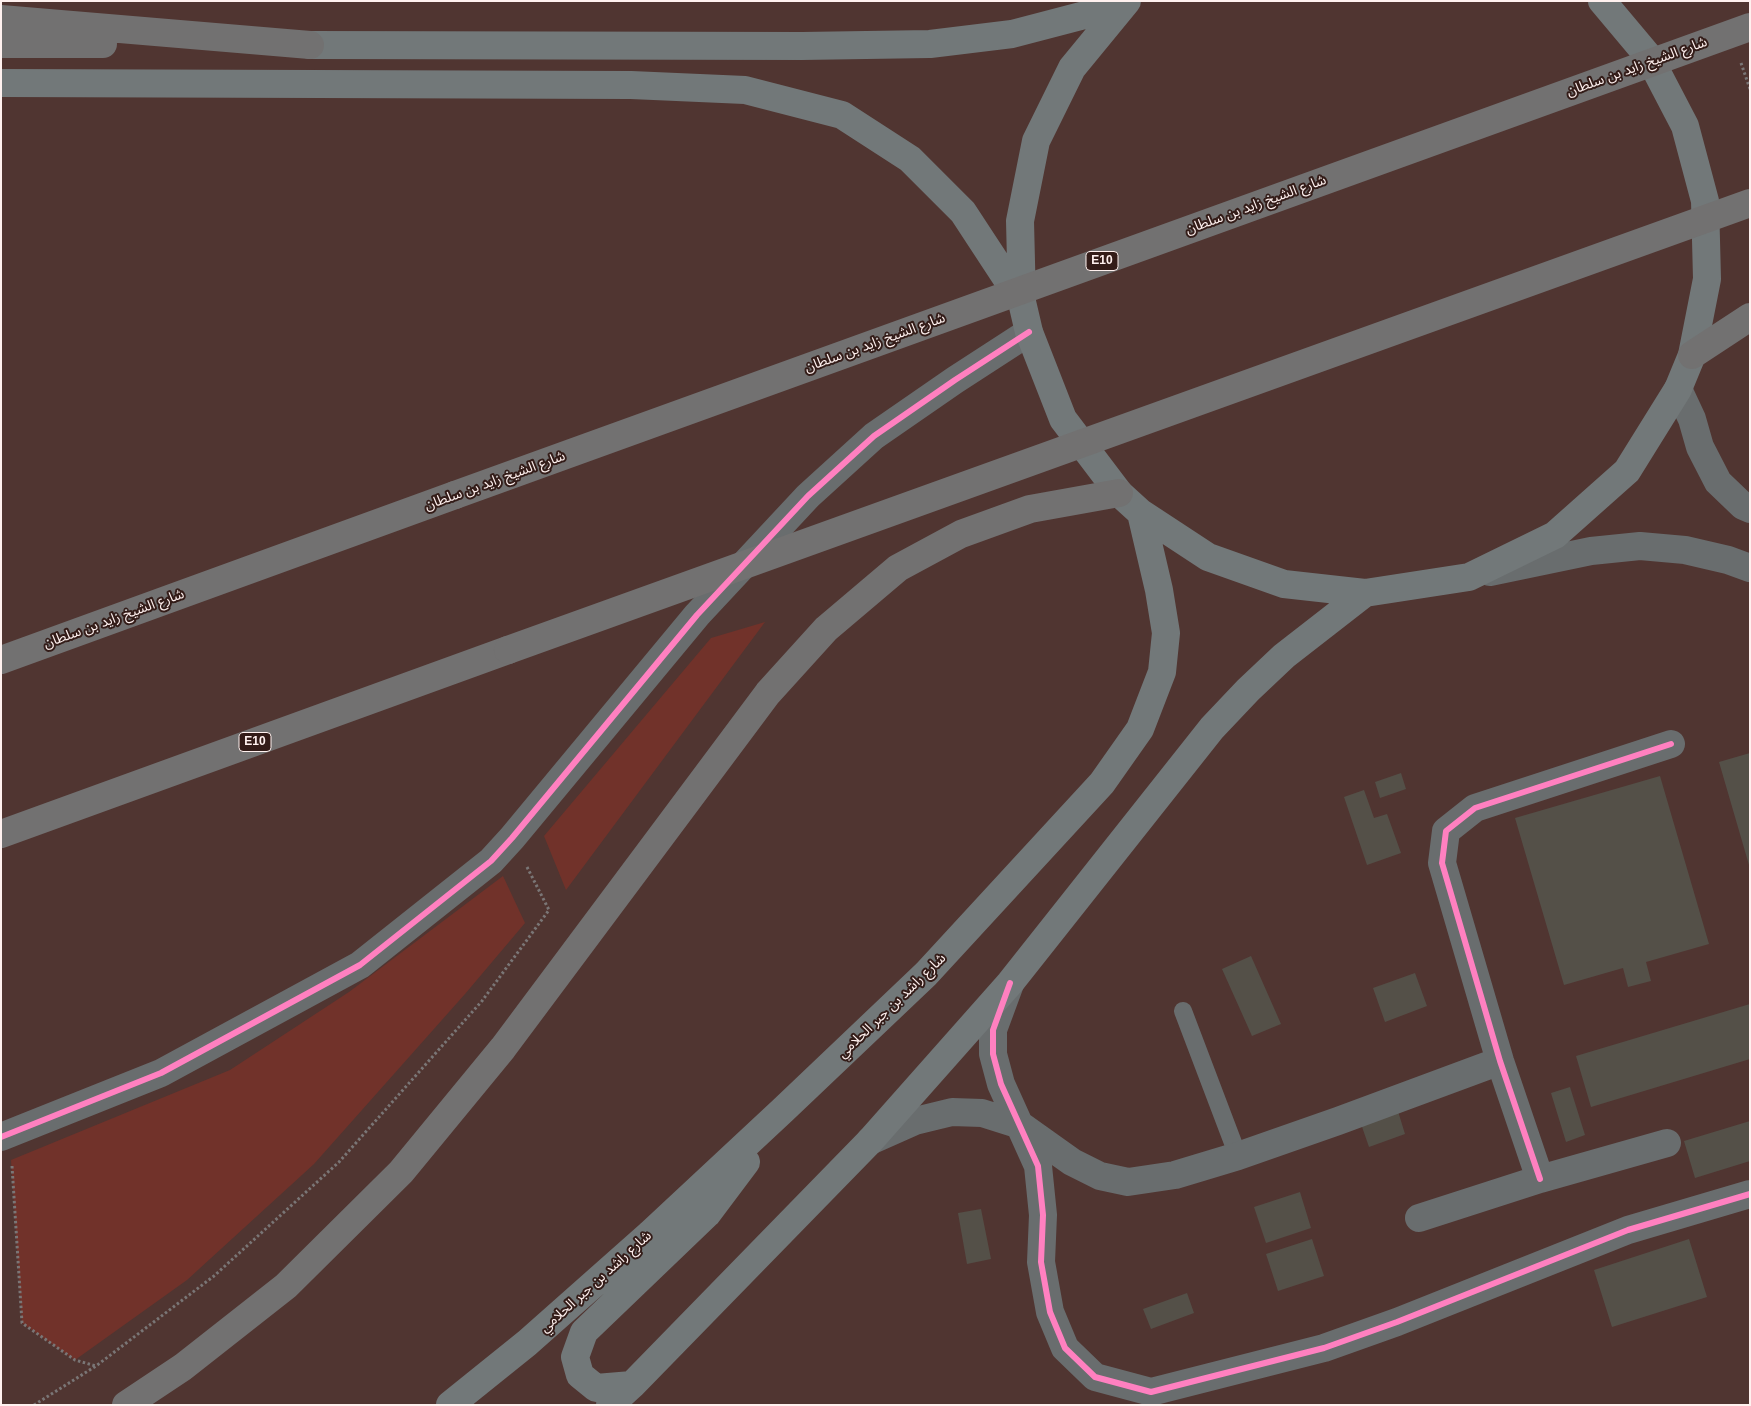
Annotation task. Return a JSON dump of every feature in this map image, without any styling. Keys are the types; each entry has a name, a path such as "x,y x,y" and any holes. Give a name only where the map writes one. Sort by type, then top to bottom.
{"highway":[{"path":"1,19 310,45"},
{"name":"شارع الشيخ زايد بن سلطان","path":"1,660 1750,27"},
{"path":"1,44 310,45"},
{"name":"E10","path":"1,834 1750,203"},
{"path":"1692,354 1750,317"},
{"path":"126,1405 183,1366 286,1286 401,1172 503,1048 768,693 826,629 898,568 961,534 1030,509 1119,493"}],"main road":[{"path":"1125,3 1072,68 1036,141 1020,221 1022,302 1029,332 1062,419 1119,493 1141,513 1208,557 1284,584 1365,593 1468,577 1555,534 1627,471 1678,389 1692,354 1707,279 1705,201 1681,117 1650,57 1602,1"},
{"path":"310,45 802,46 930,44 1012,34 1125,3"},
{"path":"1,83 631,85 746,90 842,115 910,158 963,212 1022,302"},
{"name":"شارع راشد بن جبر الحلامي","path":"450,1405 527,1343 650,1234 926,974 1102,783 1140,729 1162,672 1166,633 1159,590 1141,513"},
{"path":"610,1405 632,1385 870,1141 1010,983 1212,728 1284,656 1365,593"},
{"path":"632,1385 596,1388 580,1375 575,1357 584,1332 707,1214 783,1110"}],"street":[{"path":"2,1137 161,1073 360,964 491,861 697,615 808,496 874,436 1029,332"},
{"path":"1678,389 1692,419 1700,447 1718,482 1743,506 1750,509"},
{"path":"1468,577 1591,551 1640,546 1684,550 1728,560 1750,568"},
{"path":"1540,1180 1500,1060 1442,863 1446,830 1476,808 1671,744"},
{"path":"1010,983 993,1030 993,1054 1001,1084 1038,1166 1043,1215 1041,1262 1050,1312 1064,1348 1095,1377 1151,1392 1324,1348 1397,1322 1628,1230 1750,1194"},
{"path":"870,1141 915,1121 952,1112 982,1113 1020,1126 1072,1162 1100,1176 1128,1182 1175,1175 1238,1156 1338,1122 1500,1060"},
{"path":"1419,1218 1667,1143"}],"lane":[{"path":"1183,1011 1238,1156"}],"path":[{"path":"34,1405 96,1366 214,1276 339,1162 482,1001 549,910 512,838"},
{"path":"2,1137 11,1160 22,1323 75,1360 96,1366"}],"shaded area":[{"path":"765,622 566,890 544,836 711,638"},
{"path":"503,876 525,923 465,994 314,1164 187,1280 75,1360 22,1323 11,1160 230,1070 349,992"}],"building":[{"path":"1750,753 1750,865 1749,865 1719,762"},
{"path":"1401,773 1406,789 1380,798 1375,782"},
{"path":"1660,776 1709,944 1646,962 1651,981 1628,987 1623,968 1564,985 1515,818"},
{"path":"1364,790 1374,818 1387,814 1401,853 1367,865 1344,797"},
{"path":"1251,956 1281,1024 1252,1036 1222,969"},
{"path":"1415,973 1427,1006 1385,1022 1373,988"},
{"path":"1750,1004 1750,1059 1591,1107 1576,1056"},
{"path":"1570,1087 1585,1135 1566,1142 1551,1093"},
{"path":"1397,1108 1405,1134 1369,1147 1360,1121"},
{"path":"1750,1121 1750,1161 1695,1178 1684,1141"},
{"path":"1300,1192 1311,1228 1266,1243 1254,1207"},
{"path":"981,1209 991,1259 967,1264 958,1213"},
{"path":"1312,1239 1324,1276 1278,1291 1266,1254"},
{"path":"1689,1239 1707,1297 1612,1327 1594,1270"},
{"path":"1187,1293 1194,1313 1151,1329 1143,1309"}],"cycle path":[{"path":"1,1137 161,1073 360,965 491,861 697,615 808,496 874,436 1029,332"},
{"path":"1540,1179 1500,1061 1442,863 1446,831 1475,808 1671,744"},
{"path":"1010,983 993,1030 993,1054 1001,1084 1038,1166 1043,1215 1041,1262 1050,1312 1065,1348 1095,1377 1151,1392 1324,1348 1397,1322 1628,1230 1750,1194"}]}
